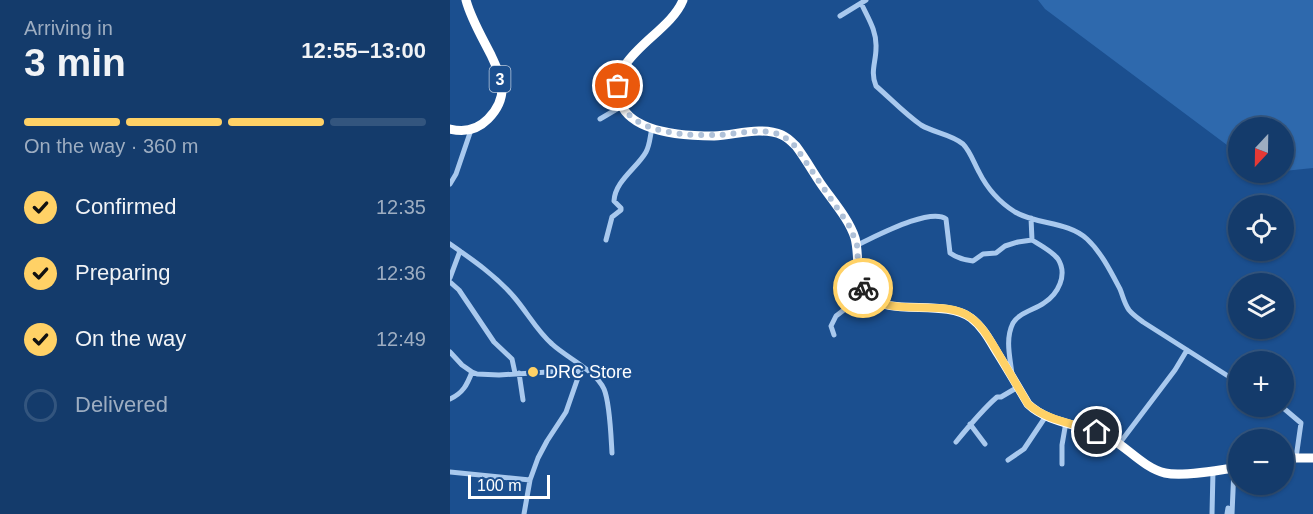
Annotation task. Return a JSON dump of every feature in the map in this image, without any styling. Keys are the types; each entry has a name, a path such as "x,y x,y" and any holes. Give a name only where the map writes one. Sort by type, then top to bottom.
{"highway":[{"name":"3","path":"466,0 502,85 497,108 484,123 471,130"},
{"path":"683,0 668,22 637,51 623,68 619,77 619,98 628,114 643,125 666,132 714,136 772,132 781,135 795,146 850,227 857,245 859,278 866,293 873,300 883,304 953,310 970,317 986,334 1028,404 1046,416 1097,432 1119,444 1151,467 1173,474 1228,468"},
{"path":"450,129 471,130"},
{"path":"1296,458 1313,458"}],"street":[{"path":"840,16 863,2 875,34 873,79 876,86 924,126 957,140 965,146 994,196 1016,212 1062,226 1077,232 1088,240 1099,253 1121,291 1130,312 1228,376"},
{"path":"600,119 622,106"},
{"path":"606,240 612,218 621,210 614,201 615,196 645,153 652,128"},
{"path":"450,184 456,174 471,130"},
{"path":"857,245 914,220 938,216 946,219 950,253 954,256 973,261 983,254 996,253 1005,246 1032,240 1058,259 1062,278 1055,292 1046,302 1024,313 1013,324 1008,346 1013,378"},
{"path":"1031,218 1032,240"},
{"path":"450,244 487,271 503,286 552,344 599,382 605,393 612,453"},
{"path":"460,251 450,280 494,342 512,359 523,400"},
{"path":"834,335 831,326 836,316 866,293"},
{"path":"1119,444 1175,370 1187,350"},
{"path":"450,352 472,372 487,375 581,368"},
{"path":"524,514 530,480 543,448 566,412 581,368"},
{"path":"450,399 463,391 472,372"},
{"path":"956,442 979,414 998,397 1018,387"},
{"path":"1008,460 1024,449 1046,416"},
{"path":"1294,417 1301,423 1296,458"},
{"path":"1062,464 1062,445 1066,422"},
{"path":"970,424 985,444"},
{"path":"1212,514 1213,471"},
{"path":"450,472 530,480"},
{"path":"1232,514 1234,495"}],"shaded area":[{"path":"1038,0 1313,0 1313,168 1294,170 1294,117 1228,117 1228,146 1045,9"}],"way so far":[{"path":"618,86 619,98 628,114 643,125 652,128 666,132 714,136 772,132 786,138 795,146 850,227 857,245 859,278 863,288"}],"place":[{"name":"DRC Store","path":"533,372"}],"route":[{"path":"863,288 870,297 883,304 942,308 961,312 970,317 986,334 1028,404 1046,416 1097,432"}]}
